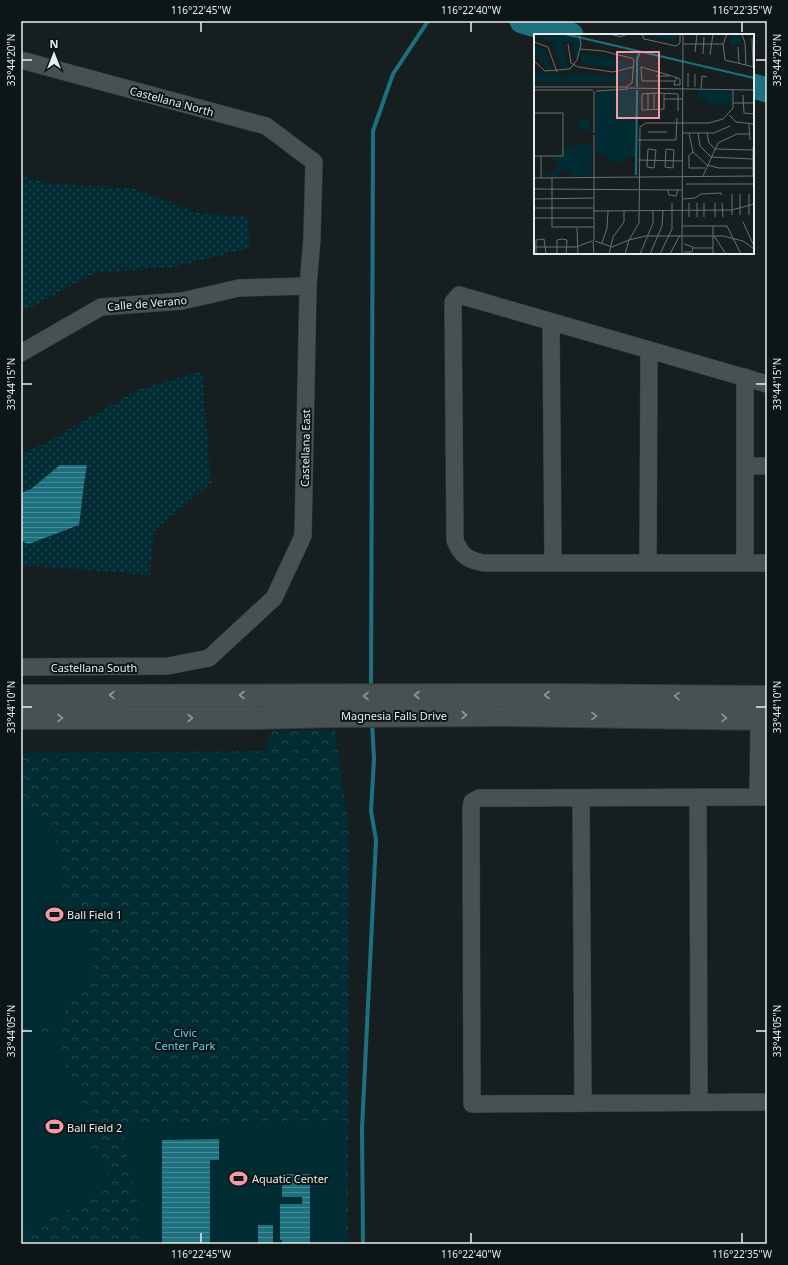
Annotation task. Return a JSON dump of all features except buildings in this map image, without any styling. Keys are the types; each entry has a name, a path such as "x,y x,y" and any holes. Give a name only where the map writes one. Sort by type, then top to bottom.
{"street":[{"name":"Castellana North","path":"21,60 266,126 314,162"},
{"name":"Castellana East","path":"168,666 209,658 274,598 303,536 308,286 312,238 314,162"},
{"name":"Calle de Verano","path":"21,353 101,307 182,301 239,288 308,286"},
{"path":"767,384 460,295 453,302 455,540 458,550 471,561 484,563 767,563"},
{"path":"551,322 553,563"},
{"path":"648,563 649,350"},
{"path":"745,377 745,563"},
{"path":"746,466 767,466"},
{"name":"Castellana South","path":"21,667 168,666"},
{"name":"Magnesia Falls Drive","path":"21,696 337,706 396,706 767,697"},
{"path":"21,718 249,718 263,708 277,705 320,705 327,703 337,706"},
{"name":"Magnesia Falls Drive","path":"396,706 503,715 763,719"},
{"path":"763,719 763,797 582,799 479,798 472,802 472,1104 767,1102"},
{"path":"698,798 699,1102"},
{"path":"582,799 583,1103"}],"green space":[{"path":"21,176 52,184 133,188 198,213 248,217 250,248 173,267 94,273 25,311 21,304"},
{"path":"202,371 211,483 154,531 150,575 21,565 21,453 44,444 137,390"},
{"name":"Civic Center Park","path":"335,730 349,832 348,1244 21,1244 21,753 265,751 272,731"},
{"name":"Ball Field 1","path":"21,802 28,806 46,822 55,836 60,857 59,895 69,900 75,906 87,907 93,966 89,983 78,991 71,1000 60,1023 21,1023"},
{"name":"Ball Field 2","path":"21,1036 58,1036 62,1059 75,1082 87,1114 88,1139 95,1155 107,1167 108,1183 103,1191 21,1233"},
{"name":"Aquatic Center","path":"346,1120 346,1244 141,1244 141,1232 138,1232 137,1199 124,1142 125,1123"}],"water":[{"path":"60,465 87,465 79,525 29,544 21,541 21,493 31,489"},
{"path":"219,1139 219,1160 210,1160 210,1244 162,1244 162,1140"},
{"path":"282,1174 310,1174 310,1244 282,1244 282,1240 280,1240 280,1204 302,1204 302,1197 282,1197"},
{"path":"258,1225 273,1225 273,1244 258,1244"}],"waterway":[{"path":"371,688 373,131 393,74 428,21"},
{"path":"522,21 568,34"},
{"path":"754,86 767,90"},
{"path":"363,1244 362,1129 376,840 371,811 374,759 372,723"}],"place":[{"name":"Ball Field 1","path":"54,914"},
{"name":"Ball Field 2","path":"54,1127"},
{"name":"Aquatic Center","path":"239,1178"}]}
